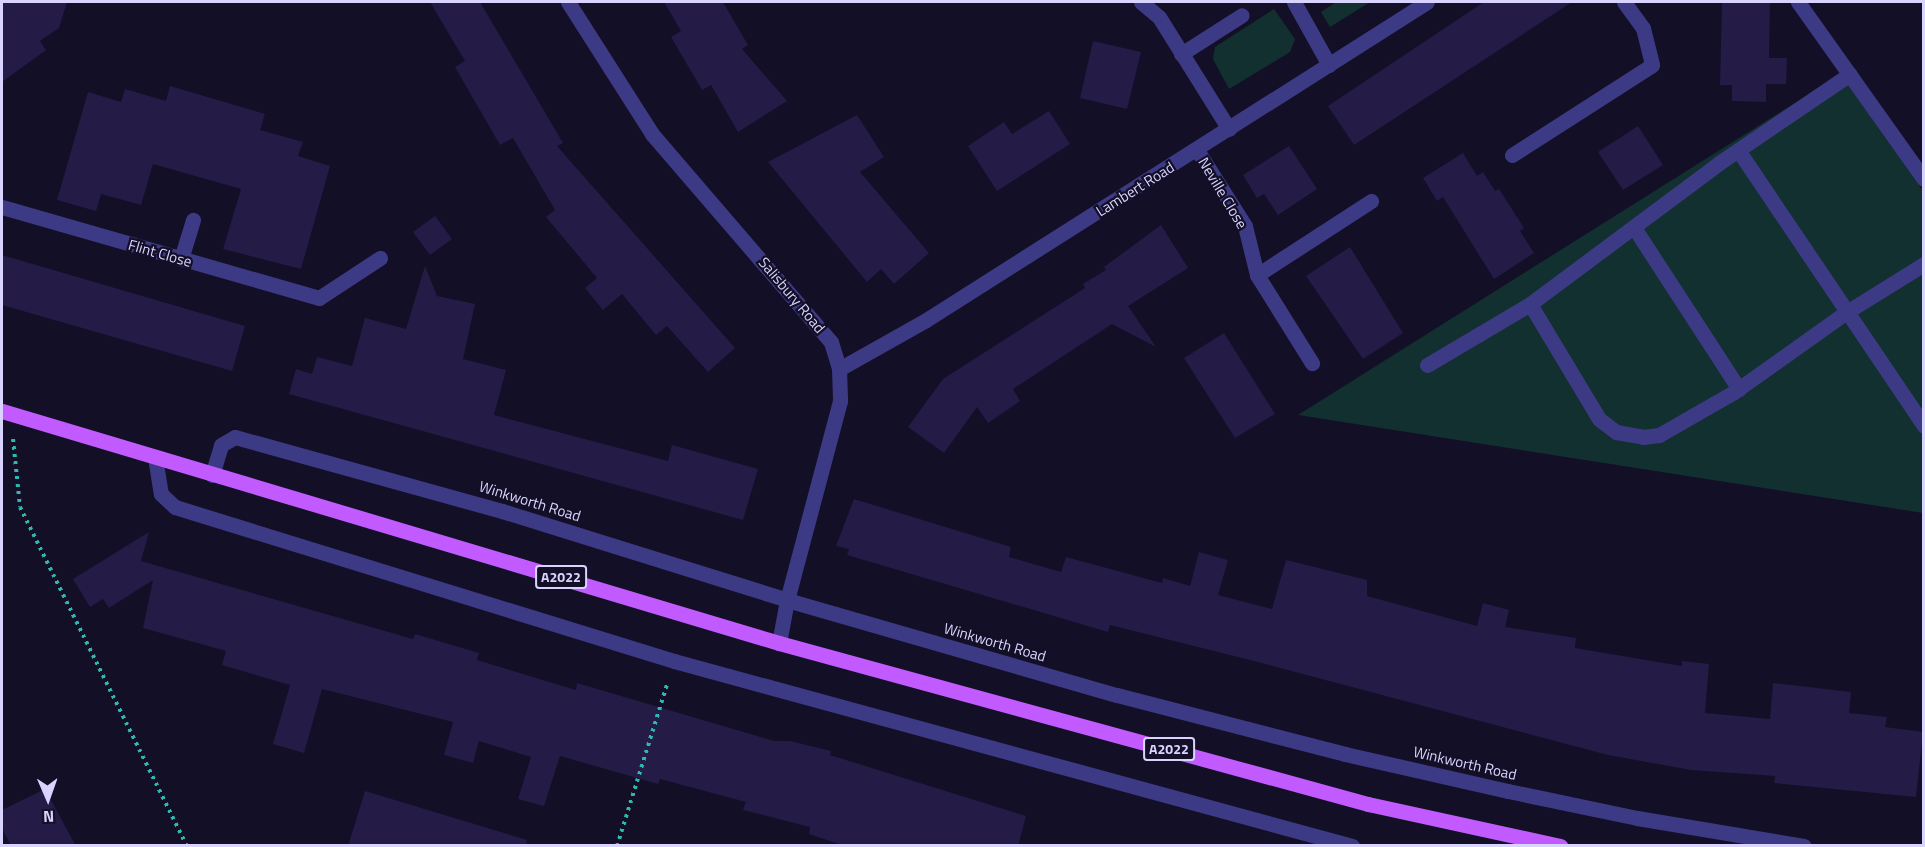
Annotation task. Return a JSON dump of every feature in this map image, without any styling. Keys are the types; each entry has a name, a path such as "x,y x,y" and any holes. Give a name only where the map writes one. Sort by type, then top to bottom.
{"main road":[{"name":"A2022","path":"6,413 780,643 1368,804 1560,846"}],"street":[{"name":"Salisbury Road","path":"568,2 652,134 810,314 831,342 839,369 840,401 787,600 780,643"},
{"path":"1141,2 1159,17 1229,129"},
{"path":"1294,2 1329,64"},
{"name":"Lambert Road","path":"839,369 926,320 1427,2"},
{"path":"1512,155 1652,65 1643,28 1624,2"},
{"path":"1798,2 1923,179"},
{"path":"1181,54 1242,15"},
{"path":"1427,365 1530,304 1635,229 1738,150 1850,74"},
{"name":"Neville Close","path":"1197,150 1245,226 1257,275 1312,363"},
{"path":"1738,150 1845,313 1923,426"},
{"path":"1257,275 1371,201"},
{"name":"Flint Close","path":"2,207 319,298 380,258"},
{"path":"181,259 193,220"},
{"path":"1635,229 1739,389"},
{"path":"1530,304 1599,419 1616,432 1643,437 1659,435 1739,389 1845,313 1923,264"},
{"name":"Winkworth Road","path":"212,475 221,445 235,437 502,511 787,600 1117,695 1345,754 1637,818 1804,846"},
{"path":"155,457 161,494 175,507 674,661 1352,846"}],"path":[{"path":"6,413 20,507 187,846"},
{"path":"617,846 674,661"}],"green space":[{"path":"1336,2 1370,2 1330,27 1321,12"},
{"path":"1274,9 1295,39 1290,52 1229,89 1213,59 1215,47"},
{"path":"1844,72 1923,191 1923,513 1298,415"}],"building":[{"path":"2,2 67,2 59,28 40,41 46,50 2,82"},
{"path":"430,2 480,2 563,143 557,146 735,348 708,372 667,326 656,335 622,294 603,310 585,288 597,278 546,217 555,210 513,138 500,145 455,67 465,61"},
{"path":"664,2 723,2 748,45 742,49 787,101 738,132 711,85 702,90 671,37 681,31"},
{"path":"1484,2 1572,2 1354,145 1328,106"},
{"path":"1722,2 1770,2 1769,58 1787,58 1786,84 1766,84 1766,102 1732,101 1732,85 1720,85"},
{"path":"1093,41 1141,52 1127,109 1080,98"},
{"path":"170,86 265,114 260,130 303,142 298,156 330,166 301,269 223,249 241,189 153,164 141,205 101,194 96,211 57,200 88,92 121,102 125,89 166,101"},
{"path":"1049,111 1070,144 997,191 968,146 1004,122 1012,134"},
{"path":"857,115 884,157 860,172 929,253 894,284 881,269 867,282 768,162"},
{"path":"1638,126 1663,165 1623,190 1598,152"},
{"path":"1289,146 1317,189 1278,215 1264,194 1257,198 1243,175"},
{"path":"1463,153 1477,176 1483,172 1495,191 1499,189 1524,228 1520,231 1534,253 1494,279 1443,197 1437,201 1423,178"},
{"path":"435,216 452,239 430,255 413,232"},
{"path":"1161,225 1188,268 1128,306 1156,347 1112,324 1013,389 1020,401 988,423 977,407 944,453 908,427 943,379 1085,288 1083,284 1106,270 1104,267"},
{"path":"1350,247 1403,333 1363,359 1306,276"},
{"path":"2,255 245,326 232,371 2,305"},
{"path":"425,266 437,296 475,304 463,359 506,370 494,415 668,461 672,445 758,469 743,520 289,394 296,369 312,374 317,357 352,366 365,318 406,329"},
{"path":"1224,333 1275,414 1235,438 1184,358"},
{"path":"854,499 1011,547 1009,557 1061,572 1066,557 1162,583 1163,578 1190,586 1199,552 1228,560 1218,595 1272,609 1286,560 1367,580 1367,596 1477,626 1483,603 1509,610 1505,627 1576,638 1575,648 1682,666 1682,661 1709,664 1705,713 1770,719 1773,683 1851,692 1849,713 1887,717 1885,727 1923,732 1916,797 1774,783 1775,776 1691,770 1608,755 1110,625 1108,632 847,555 849,549 836,546"},
{"path":"149,532 141,561 413,639 415,634 479,653 477,660 576,690 577,683 774,741 790,741 831,751 830,755 1026,816 1018,846 845,846 809,834 810,827 743,810 746,802 660,779 658,784 560,756 544,806 518,799 531,757 479,741 473,763 444,755 453,722 322,689 304,753 273,744 290,685 222,665 226,651 143,628 153,580 109,608 103,599 90,607 73,579"},
{"path":"45,789 76,846 11,846 2,828 2,810"},
{"path":"365,791 527,840 526,846 348,846"}]}
